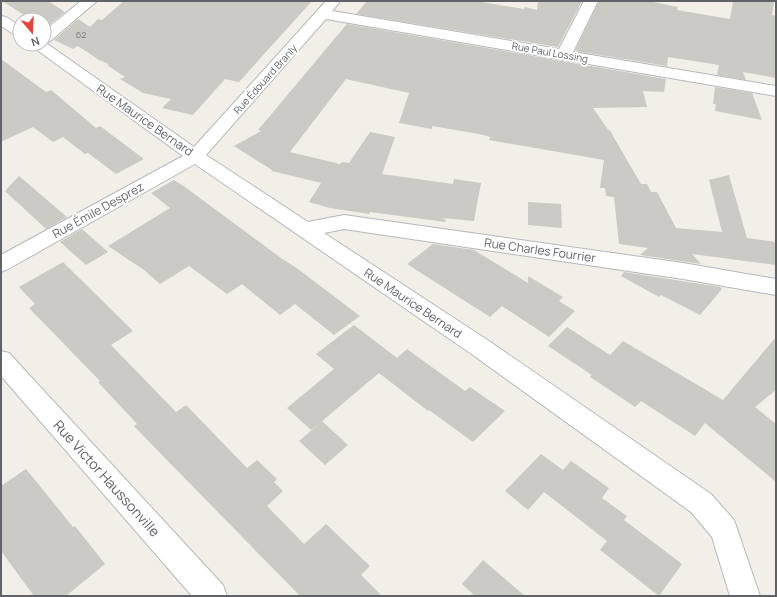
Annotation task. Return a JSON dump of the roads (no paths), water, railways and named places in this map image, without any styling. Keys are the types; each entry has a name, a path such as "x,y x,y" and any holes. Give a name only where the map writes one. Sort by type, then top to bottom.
{"street":[{"path":"52,32 90,1"},
{"name":"Rue Édouard Branly","path":"196,156 334,1"},
{"path":"564,55 591,1"},
{"name":"Rue Paul Lossing","path":"324,14 776,91"},
{"path":"1,20 12,27"},
{"name":"Rue Maurice Bernard","path":"49,52 196,156 481,348 701,503 724,530 746,596"},
{"name":"Rue Émile Desprez","path":"1,264 196,156"},
{"name":"Rue Charles Fourrier","path":"304,230 344,222 675,270 776,287"},
{"name":"Rue Victor Haussonville","path":"1,360 212,596"}]}
